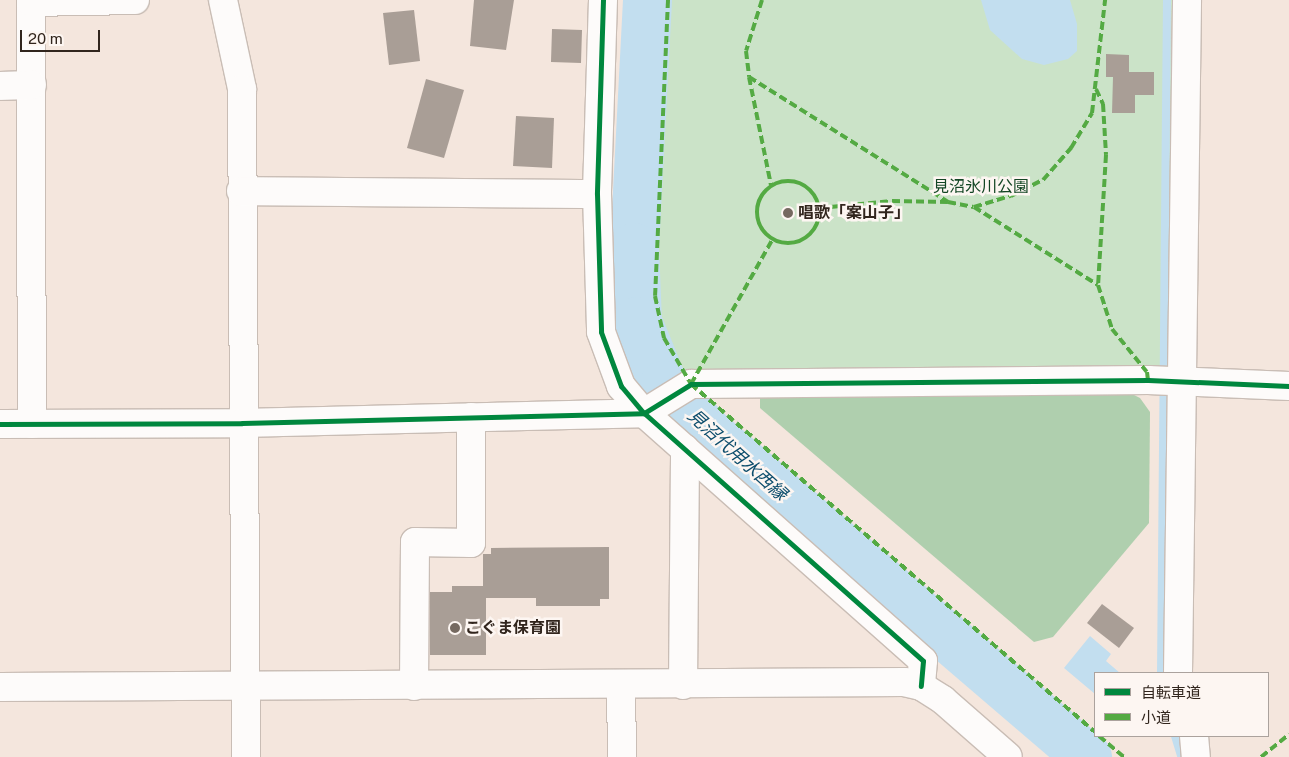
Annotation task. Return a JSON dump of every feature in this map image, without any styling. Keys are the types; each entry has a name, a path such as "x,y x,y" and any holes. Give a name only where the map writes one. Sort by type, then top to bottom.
{"street":[{"path":"32,424 31,1 135,0"},
{"path":"223,0 242,89 242,423 246,757"},
{"path":"602,0 597,194 601,332 622,386 644,413 923,660 921,686"},
{"path":"1178,672 1187,0"},
{"path":"0,86 32,85"},
{"path":"241,191 597,194"},
{"path":"0,424 242,423 644,413 691,384 1183,381 1289,386"},
{"path":"414,686 415,542 471,543 471,417"},
{"path":"683,685 685,450"},
{"path":"0,687 683,685 904,682 921,686 1008,757"},
{"path":"621,685 622,757"},
{"path":"1194,737 1196,757"}],"green space":[{"name":"見沼氷川公園","path":"665,0 1172,0 1168,374 679,374 661,341 651,295"},
{"path":"768,391 1132,394 1140,398 1150,412 1149,523 1053,637 1034,642 760,408 760,398"}],"water":[{"path":"981,0 1070,0 1077,24 1077,51 1068,59 1044,65 1022,59 990,30"},
{"path":"1090,636 1111,654 1106,661 1119,672 1094,672 1094,693 1064,668"}],"building":[{"path":"474,0 514,0 506,50 470,46"},
{"path":"414,10 420,61 389,65 383,13"},
{"path":"552,29 582,30 581,63 551,62"},
{"path":"1106,54 1129,55 1129,72 1154,72 1154,95 1135,95 1135,113 1112,113 1113,77 1106,77"},
{"path":"426,79 464,90 444,158 407,148"},
{"path":"516,116 554,118 552,168 513,166"},
{"path":"609,547 609,599 600,599 600,606 536,606 536,598 486,598 486,655 430,655 430,592 452,592 452,586 483,586 483,554 491,554 491,548"},
{"path":"1102,604 1134,628 1119,648 1087,623"}],"waterway":[{"name":"見沼代用水西縁","path":"647,0 634,247 637,321 663,385 709,433 1087,757"},
{"path":"1161,672 1167,0"},
{"path":"1175,737 1181,756"}],"marked path":[{"path":"668,0 655,296 664,338 691,384 1094,731"},
{"path":"762,0 746,51 749,77 948,202 974,207 1098,285 1112,329 1147,372 1148,380"},
{"path":"974,207 1011,196 1043,180 1071,148 1092,113 1105,0"},
{"path":"749,77 771,185"},
{"path":"1096,89 1103,104 1106,155 1098,285"},
{"path":"782,181 794,181 810,190 817,200 819,212 817,224 810,234 794,243 782,243 771,238 762,229 757,218 757,206 762,195 771,186 782,181"},
{"path":"820,208 892,201 948,202"},
{"path":"691,384 772,240"},
{"path":"1261,757 1289,734"},
{"path":"1100,737 1124,757"}],"cycle path":[{"path":"603,0 597,194 601,332 621,386 644,413 691,384 1148,380 1289,386"},
{"path":"0,424 242,423 644,413 923,661 921,686"}],"place":[{"name":"唱歌「案山子」","path":"788,213"},
{"name":"こぐま保育園","path":"455,628"}]}
